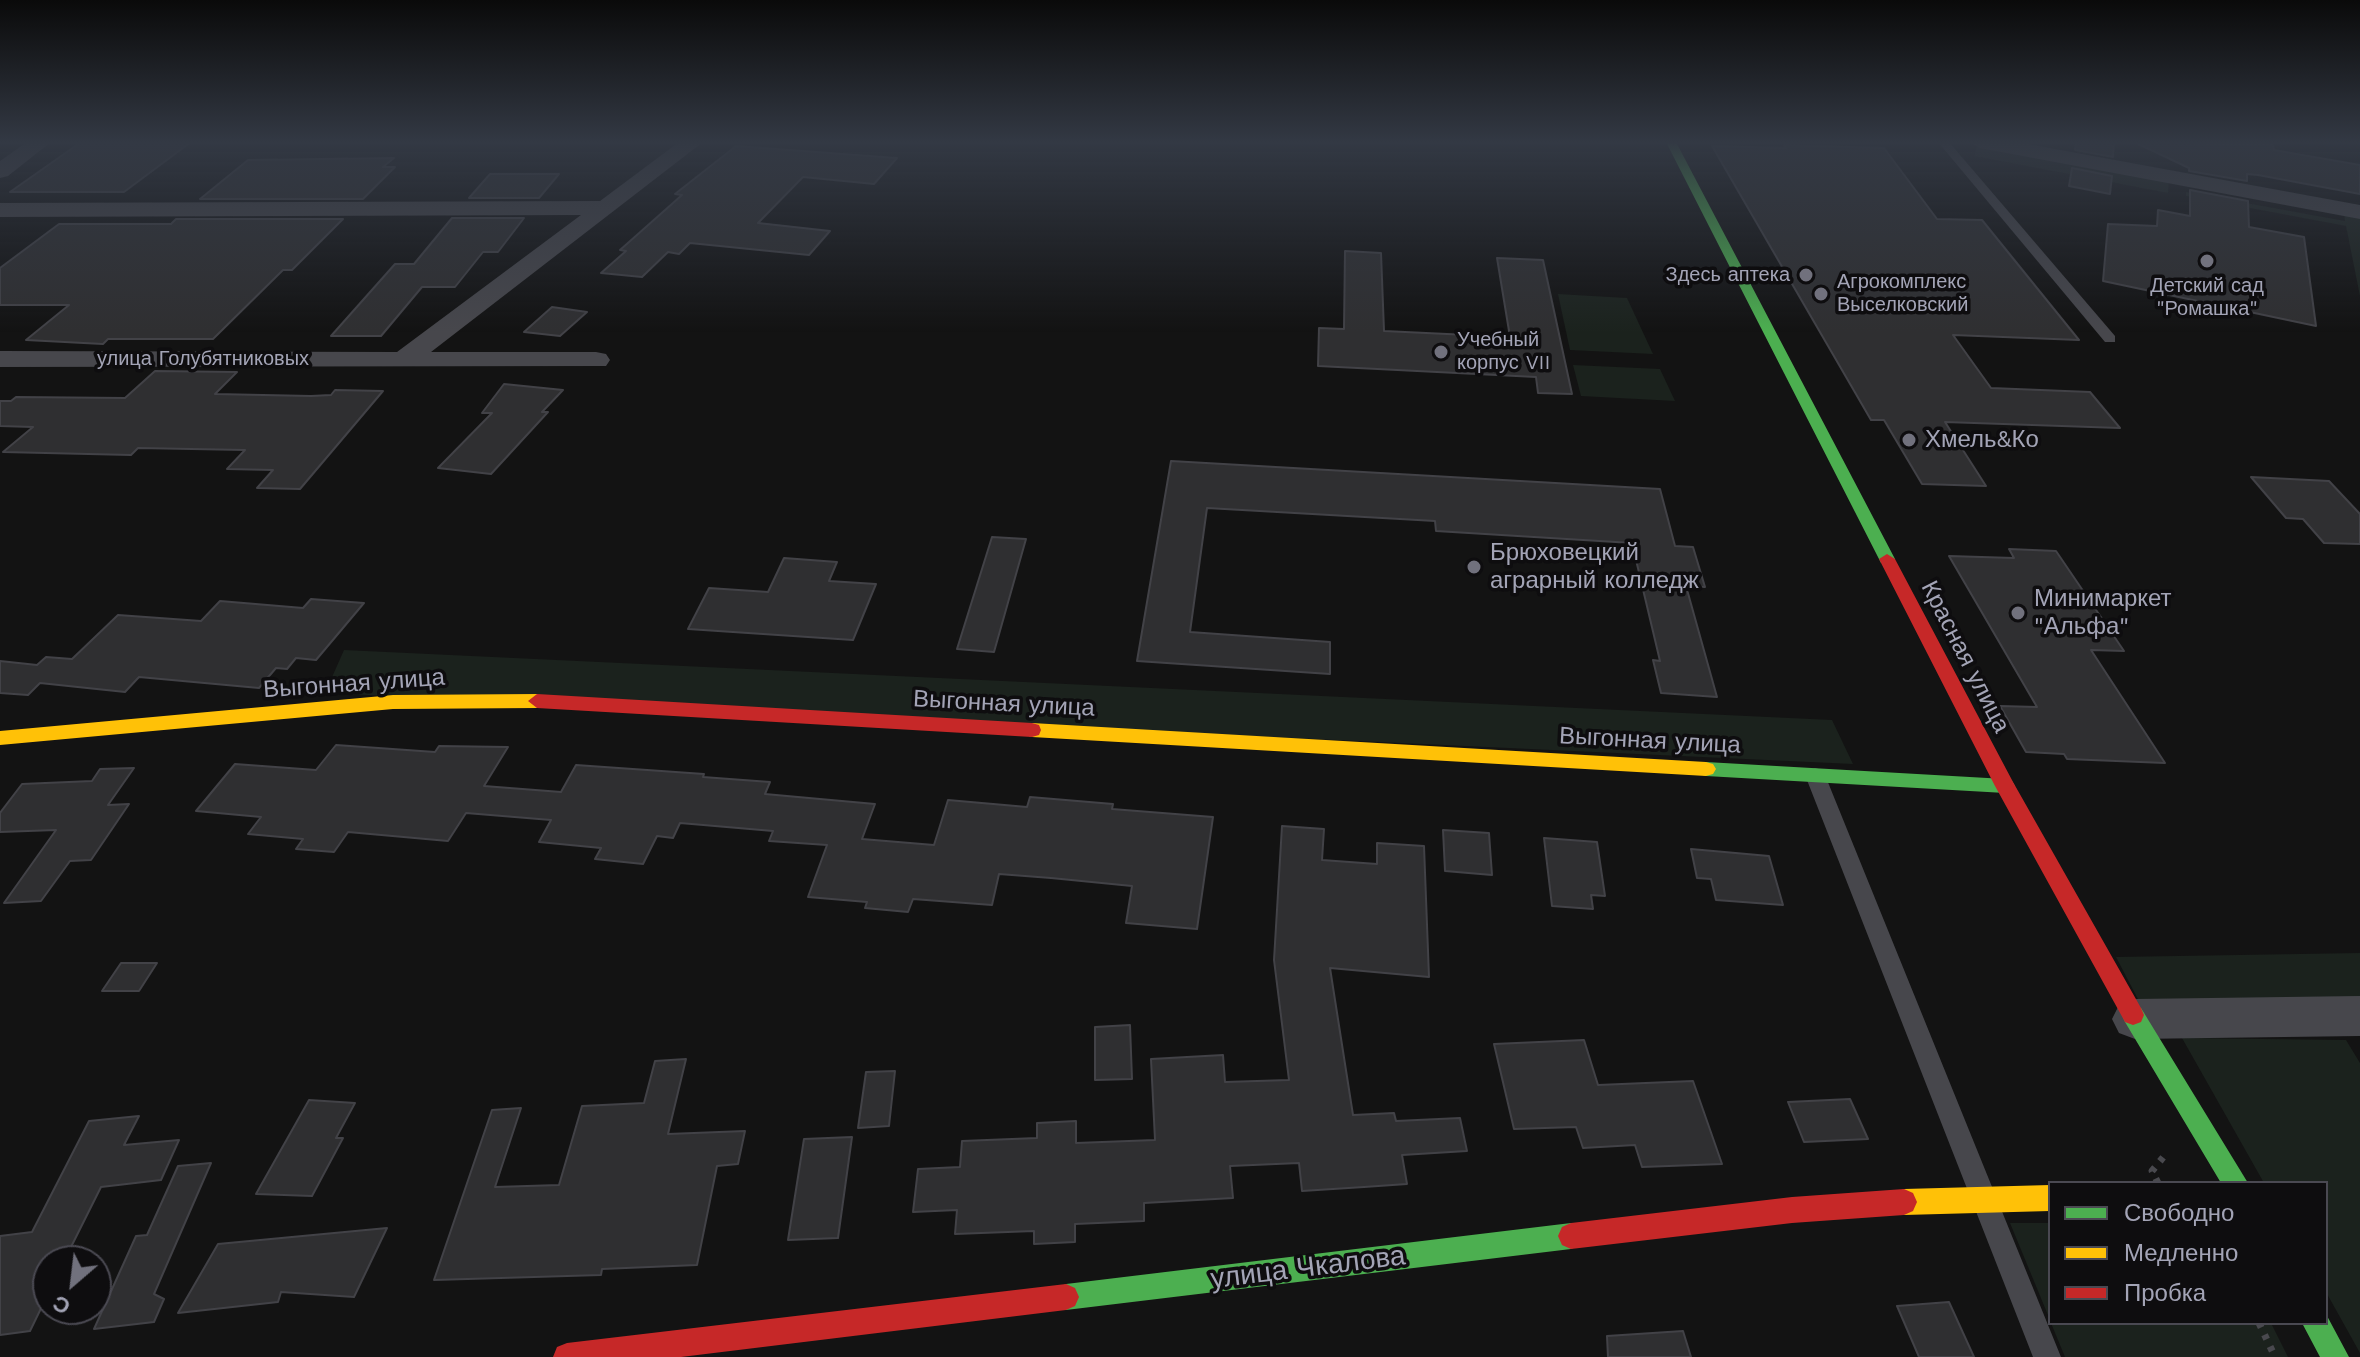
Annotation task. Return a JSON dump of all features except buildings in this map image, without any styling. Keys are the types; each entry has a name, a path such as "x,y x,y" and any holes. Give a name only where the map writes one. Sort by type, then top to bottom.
{"street":[{"path":"406,358 607,205"},
{"name":"Красная улица","path":"1704,205 2005,786 2135,1019 2234,1181"},
{"path":"2324,205 2360,212"},
{"path":"0,210 603,208"},
{"name":"улица Голубятниковых","path":"0,359 596,360"},
{"name":"Выгонная улица","path":"0,738 393,702 516,700 2005,786"},
{"path":"2135,1019 2356,1022"},
{"name":"улица Чкалова","path":"567,1357 1792,1210 2048,1198"},
{"path":"2317,1325 2335,1357"}],"lane":[{"path":"1997,205 2110,339"},
{"path":"1815,775 2047,1357"}],"path":[{"path":"2260,1325 2275,1357"}],"shaded area":[{"path":"2236,205 2259,205 2345,221 2344,213 2360,216 2360,296 2346,226"},
{"path":"1558,294 1627,298 1653,354 1570,350"},
{"path":"1573,365 1660,369 1675,401 1581,396"},
{"path":"344,650 1832,720 1853,764 325,693"},
{"path":"2360,953 2360,999 2140,1003 2116,957"},
{"path":"2182,1038 2346,1040 2360,1063 2360,1353 2328,1296 2328,1181 2263,1181"},
{"path":"2010,1223 2048,1223 2048,1315"},
{"path":"2052,1325 2272,1325 2288,1357 2065,1357"}],"traffic: fast":[{"path":"1704,205 1887,559"},
{"path":"1706,769 2005,786"},
{"path":"2133,1015 2234,1181"},
{"path":"1066,1297 1571,1236"},
{"path":"2317,1325 2335,1357"}],"traffic: slow":[{"path":"0,738 393,702 537,701"},
{"path":"1032,730 1706,769"},
{"path":"1904,1202 2048,1198"}],"traffic: jam":[{"path":"1887,559 2005,786 2133,1015"},
{"path":"537,701 1032,730"},
{"path":"1571,1236 1792,1210 1904,1202"},
{"path":"567,1357 1066,1297"}],"place":[{"name":"Детский сад \"Ромашка\"","path":"2207,261"},
{"name":"Здесь аптека","path":"1806,275"},
{"name":"Агрокомплекс Выселковский","path":"1821,294"},
{"name":"Учебный корпус VII","path":"1441,352"},
{"name":"Хмель&Ко","path":"1909,440"},
{"name":"Брюховецкий аграрный колледж","path":"1474,567"},
{"name":"Минимаркет \"Альфа\"","path":"2018,613"}]}
